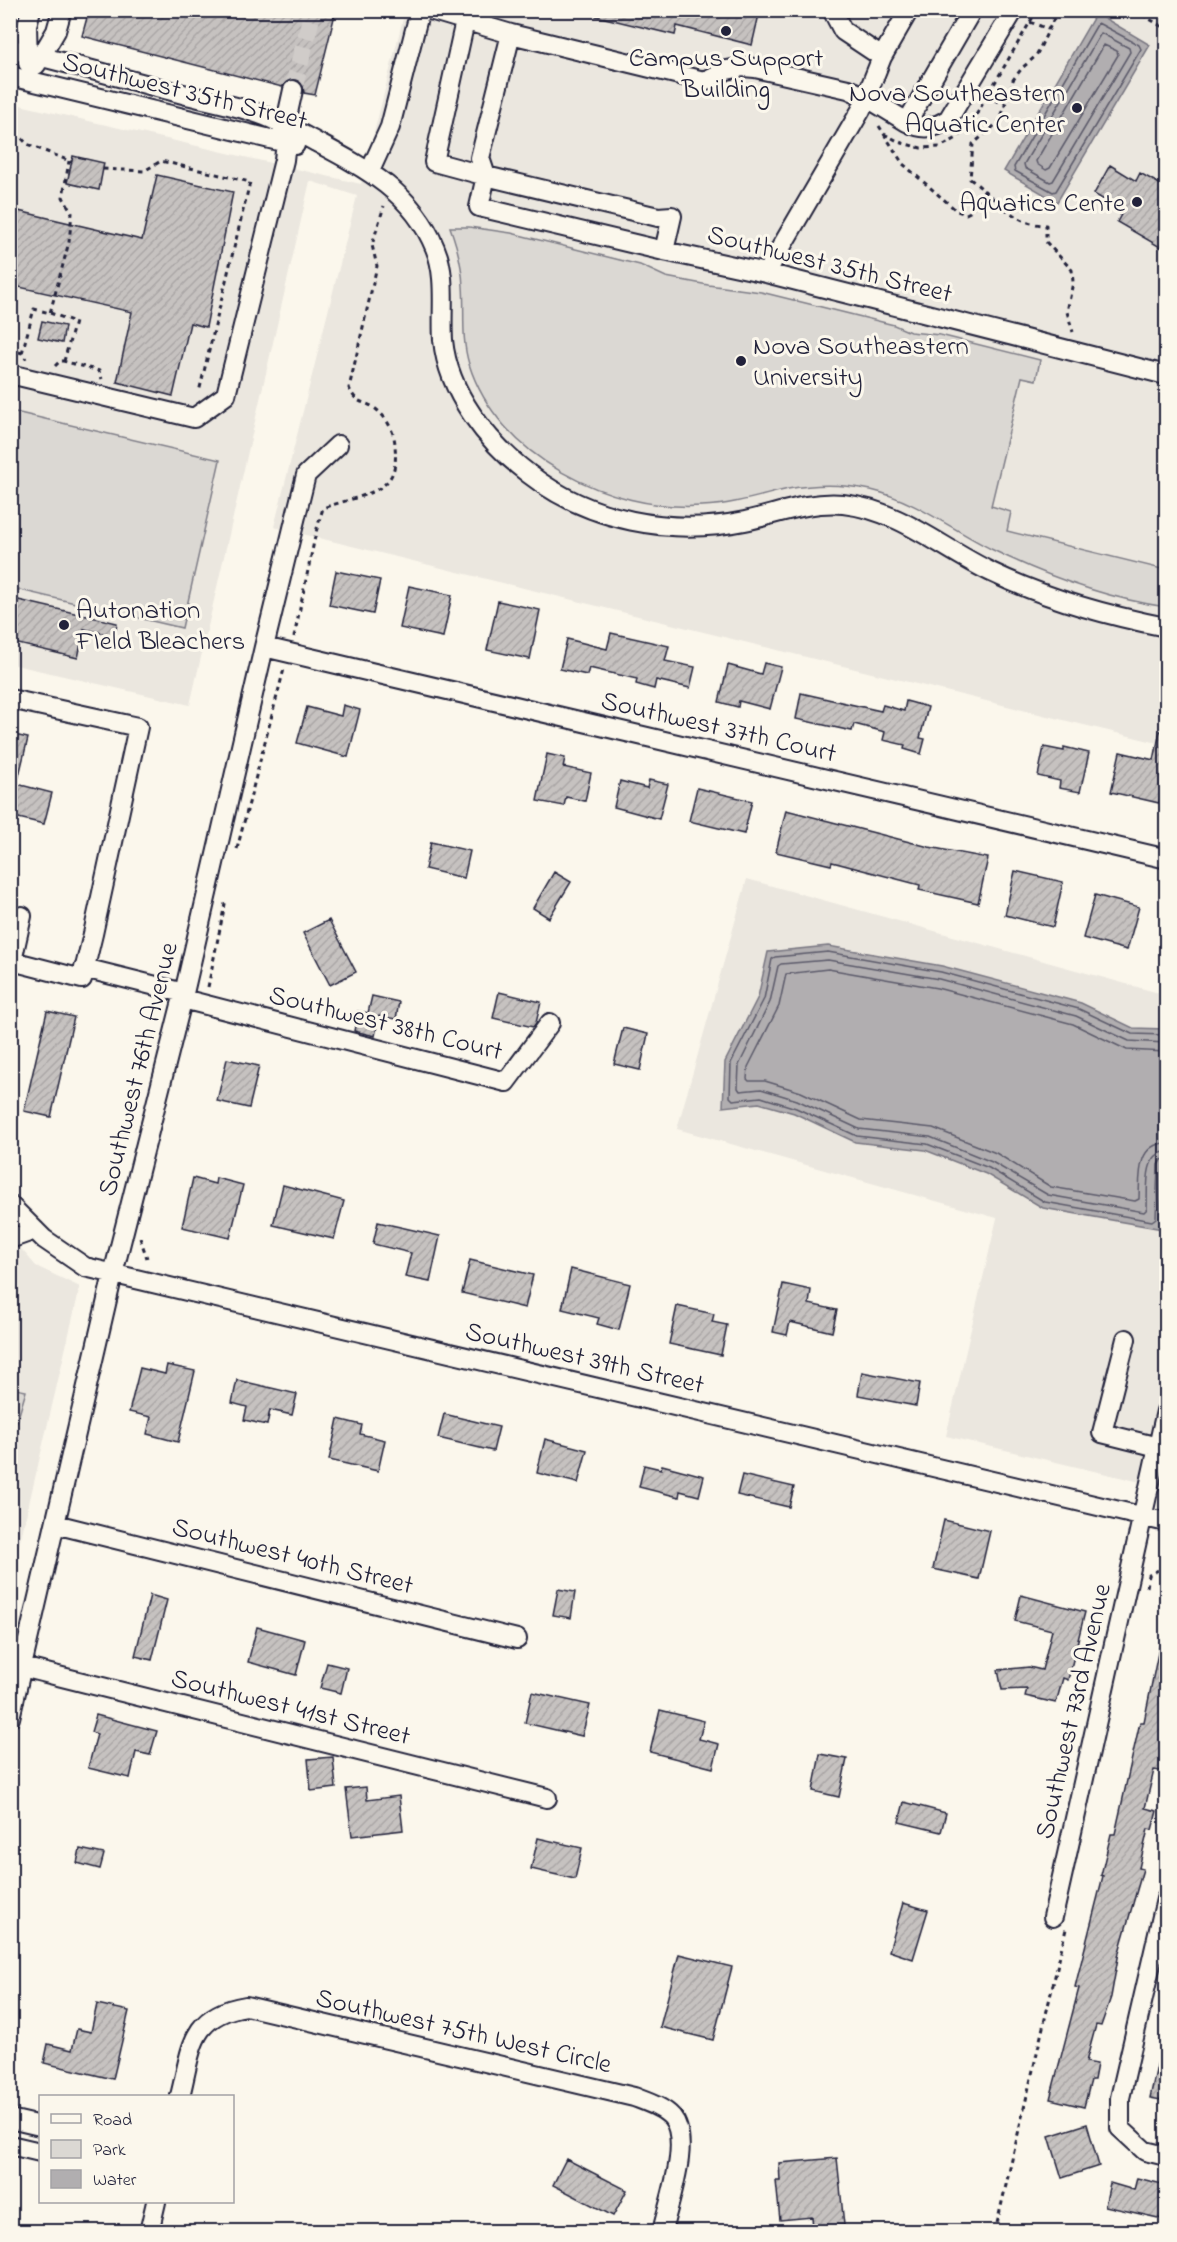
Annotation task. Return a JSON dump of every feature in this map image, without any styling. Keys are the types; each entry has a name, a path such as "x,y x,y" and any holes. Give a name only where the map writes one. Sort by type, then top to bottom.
{"street":[{"path":"19,78 26,53 27,25 31,10"},
{"path":"26,53 56,31 62,10"},
{"path":"370,171 390,127 420,10"},
{"path":"430,10 511,34 704,81 727,70 743,67 828,84 866,97 907,122 923,128 943,124 949,118 1014,10"},
{"path":"832,10 843,31 882,57"},
{"path":"766,273 861,110 882,57 909,10"},
{"path":"907,122 972,10"},
{"path":"465,21 434,162 658,217 672,216 664,251"},
{"path":"486,176 480,158 511,34"},
{"name":"Southwest 35th Street","path":"26,53 264,115 286,134"},
{"name":"Southwest 35th Street","path":"19,78 286,134 346,158 370,171 388,193 421,220 436,250 442,276 443,343 451,375 465,403 505,454 531,476 588,508 617,517 681,527 747,520 804,506 841,504 871,510 904,522 988,571 1038,592 1078,607 1167,627"},
{"path":"10,374 194,418 226,395 284,160 293,90"},
{"name":"Southwest 35th Street","path":"486,176 479,207 766,273 1167,375"},
{"name":"Southwest 76th Avenue","path":"10,1718 113,1274 183,996 306,475 338,445"},
{"name":"Southwest 37th Court","path":"264,647 1163,858"},
{"path":"10,699 138,727 82,979 11,961 21,916"},
{"name":"Southwest 38th Court","path":"84,968 183,996 205,1005 506,1082 550,1023"},
{"name":"Southwest 39th Street","path":"10,1205 44,1239 85,1267 1167,1522"},
{"path":"10,1239 35,1230"},
{"path":"1126,1339 1102,1433 1158,1447"},
{"name":"Southwest 73rd Avenue","path":"1053,1917 1167,1411"},
{"name":"Southwest 40th Street","path":"56,1524 517,1639"},
{"name":"Southwest 41st Street","path":"22,1667 547,1798"},
{"path":"1167,1899 1120,2098 1120,2128 1145,2151 1167,2156"},
{"name":"Southwest 75th West Circle","path":"181,2095 194,2043 205,2022 223,2011 246,2006 634,2097 671,2115 678,2130 680,2150 662,2232"},
{"path":"10,2119 39,2127"},
{"path":"10,2145 39,2152"},
{"path":"146,2203 153,2217"}],"path":[{"path":"1058,10 1036,56 1022,68 1013,80 1000,121 973,144 970,178 986,190 1005,211 1035,225 1046,225 1046,242 1066,262 1073,276 1067,312 1078,353"},
{"path":"1135,10 1167,29"},
{"path":"1030,22 1048,29"},
{"path":"986,98 1005,103"},
{"path":"874,119 903,164 957,211 966,214 970,212 986,190"},
{"path":"10,125 27,144 70,161 63,197 72,213 69,242 50,313"},
{"path":"103,169 144,171 161,161 250,182 198,397"},
{"path":"236,855 283,670 290,653 323,508 369,493 390,479 396,460 395,441 388,423 376,409 355,399 349,388 377,266 372,245 388,193"},
{"path":"22,353 34,309 75,322 63,362"},
{"path":"10,349 22,353 29,361"},
{"path":"53,367 60,361 99,371 102,381 106,383"},
{"path":"205,1005 228,890"},
{"path":"140,1238 147,1258"}],"shaded area":[{"name":"Nova Southeastern University","path":"405,11 1166,11 1166,745 274,527 357,196 310,181 190,705 11,664 11,103 361,184"},
{"path":"747,879 1166,995 1166,1488 946,1436 997,1218 677,1129"},
{"path":"11,1237 36,1266 80,1287 11,1580"}],"green space":[{"path":"450,227 469,227 511,233 640,265 666,277 761,292 894,325 910,332 940,335 1040,360 1036,380 1022,377 991,506 1011,512 1007,531 1166,570 1166,607 1121,598 1055,577 991,549 903,501 871,490 830,485 809,486 724,504 667,505 631,499 595,488 562,472 531,451 505,426 484,397 469,364 467,354 464,335 462,271"},
{"path":"11,411 220,460 182,628 11,588"},
{"path":"10,1388 26,1391 11,1442"}],"water":[{"name":"Nova Southeastern Aquatic Center","path":"1096,13 1150,45 1057,202 1004,171"},
{"path":"828,946 942,966 1081,1003 1133,1028 1166,1029 1166,1136 1161,1209 1163,1229 1043,1208 986,1174 925,1150 855,1142 794,1113 759,1103 723,1107 725,1062 758,997 768,952"}],"building":[{"path":"89,10 336,10 315,95 304,93 303,86 296,79 289,80 282,87 82,36"},
{"name":"Campus Support Building","path":"597,10 760,10 752,45 677,26 675,35 596,16"},
{"path":"73,156 104,163 99,190 67,183"},
{"name":"Aquatics Cente","path":"1110,165 1136,181 1140,173 1167,188 1167,251 1117,222 1123,211 1094,194"},
{"path":"157,175 233,192 206,327 190,323 173,396 117,382 132,312 10,285 10,209 142,240"},
{"path":"42,321 65,326 62,343 38,338"},
{"path":"336,571 380,580 373,614 329,605"},
{"path":"409,586 452,595 443,637 400,628"},
{"name":"Autonation FIeld Bleachers","path":"10,598 117,623 115,636 84,629 78,658 10,642"},
{"path":"498,601 540,610 530,659 487,650"},
{"path":"611,633 669,646 665,661 695,667 690,688 656,680 654,689 636,684 637,679 589,668 587,675 560,669 567,639 607,649"},
{"path":"764,663 781,667 770,709 739,701 738,707 719,702 728,665 761,674"},
{"path":"801,693 881,711 883,705 904,711 906,701 928,707 920,738 925,739 921,754 904,749 905,745 883,740 885,732 854,724 852,731 796,719"},
{"path":"343,705 360,710 348,757 297,743 307,707 341,716"},
{"path":"1160,731 1167,731 1167,770 1159,803 1111,792 1120,752 1154,760"},
{"path":"10,734 28,738 17,784 52,793 44,824 10,816"},
{"path":"1044,747 1064,751 1064,747 1089,753 1080,792 1059,788 1060,781 1038,776"},
{"path":"547,754 565,758 563,767 591,773 585,801 566,797 564,806 537,801"},
{"path":"649,780 668,784 659,819 614,807 620,781 647,788"},
{"path":"697,788 752,801 744,834 689,821"},
{"path":"786,810 929,847 988,858 978,903 919,890 920,885 832,862 831,865 776,852"},
{"path":"431,842 470,851 464,878 425,869"},
{"path":"1015,871 1063,882 1053,927 1005,915"},
{"path":"554,872 571,882 549,918 533,908"},
{"path":"1095,895 1139,907 1127,950 1083,938"},
{"path":"329,920 356,972 330,985 303,933"},
{"path":"499,992 541,1002 533,1027 493,1018"},
{"path":"372,996 399,1002 396,1019 379,1016 375,1036 354,1031 358,1011 368,1013"},
{"path":"47,1011 74,1017 51,1117 24,1111"},
{"path":"623,1028 648,1034 640,1070 614,1064"},
{"path":"227,1059 259,1066 249,1108 217,1101"},
{"path":"193,1178 215,1184 216,1178 243,1185 230,1238 182,1227"},
{"path":"283,1185 344,1201 334,1239 273,1225"},
{"path":"378,1222 440,1236 430,1282 405,1277 411,1253 373,1244"},
{"path":"470,1260 533,1275 525,1308 462,1293"},
{"path":"571,1269 630,1284 619,1330 597,1324 599,1318 562,1309"},
{"path":"783,1284 811,1290 809,1304 837,1310 832,1332 790,1322 787,1335 773,1332"},
{"path":"677,1306 714,1314 712,1322 727,1325 721,1355 669,1344"},
{"path":"167,1365 195,1371 178,1442 147,1434 151,1417 129,1412 140,1368 165,1374"},
{"path":"862,1372 920,1383 916,1406 858,1395"},
{"path":"237,1380 297,1394 292,1415 270,1410 267,1425 244,1420 247,1407 232,1403"},
{"path":"444,1414 499,1427 493,1451 438,1438"},
{"path":"338,1419 362,1425 360,1434 385,1440 378,1471 329,1460"},
{"path":"545,1439 587,1450 578,1483 537,1473"},
{"path":"644,1465 661,1469 662,1465 704,1476 699,1496 680,1491 679,1497 639,1487"},
{"path":"742,1475 794,1487 789,1507 737,1495"},
{"path":"944,1520 990,1531 979,1579 933,1569"},
{"path":"558,1589 575,1592 571,1618 553,1615"},
{"path":"150,1595 167,1600 152,1660 135,1656"},
{"path":"1021,1595 1085,1612 1068,1680 1063,1678 1056,1703 1025,1696 1027,1689 1002,1690 998,1670 1029,1667 1042,1670 1052,1630 1015,1621"},
{"path":"257,1627 305,1640 296,1675 248,1662"},
{"path":"1160,1643 1167,1643 1167,1772 1154,1770 1145,1808 1157,1811 1152,1830 1148,1829 1139,1868 1143,1869 1119,1952 1111,1997 1101,2026 1096,2025 1086,2062 1097,2064 1084,2107 1050,2099 1079,1988 1075,1987 1103,1876 1101,1875 1111,1834 1115,1834 1140,1722 1144,1722"},
{"path":"327,1663 347,1668 341,1693 320,1688"},
{"path":"532,1692 590,1705 582,1736 525,1723"},
{"path":"660,1710 704,1721 699,1739 719,1744 713,1768 650,1752"},
{"path":"96,1715 157,1731 150,1755 136,1752 130,1778 88,1768 97,1734 91,1732"},
{"path":"820,1754 847,1759 839,1797 813,1791"},
{"path":"333,1757 336,1788 311,1791 308,1759"},
{"path":"366,1787 367,1800 399,1796 403,1830 352,1836 346,1789"},
{"path":"904,1802 946,1813 941,1832 899,1822"},
{"path":"538,1838 582,1848 575,1879 531,1869"},
{"path":"80,1849 104,1854 100,1869 77,1863"},
{"path":"903,1903 928,1910 913,1959 889,1951"},
{"path":"679,1954 732,1967 713,2040 660,2027"},
{"path":"97,2004 129,2011 113,2079 44,2063 48,2044 72,2050 77,2029 91,2032"},
{"path":"1160,2052 1167,2053 1167,2101 1150,2098"},
{"path":"1087,2124 1099,2166 1062,2178 1049,2136"},
{"path":"837,2158 844,2225 813,2228 812,2217 780,2220 776,2181 780,2181 779,2163"},
{"path":"566,2159 627,2190 613,2216 553,2185"},
{"path":"1137,2178 1167,2185 1167,2220 1105,2206 1110,2183 1134,2190"}],"tunnel":[{"path":"293,90 313,10"}],"place":[{"name":"Campus Support Building","path":"726,31"},
{"name":"Nova Southeastern Aquatic Center","path":"1077,108"},
{"name":"Aquatics Cente","path":"1137,202"},
{"name":"Nova Southeastern University","path":"741,361"},
{"name":"Autonation FIeld Bleachers","path":"64,625"}]}
